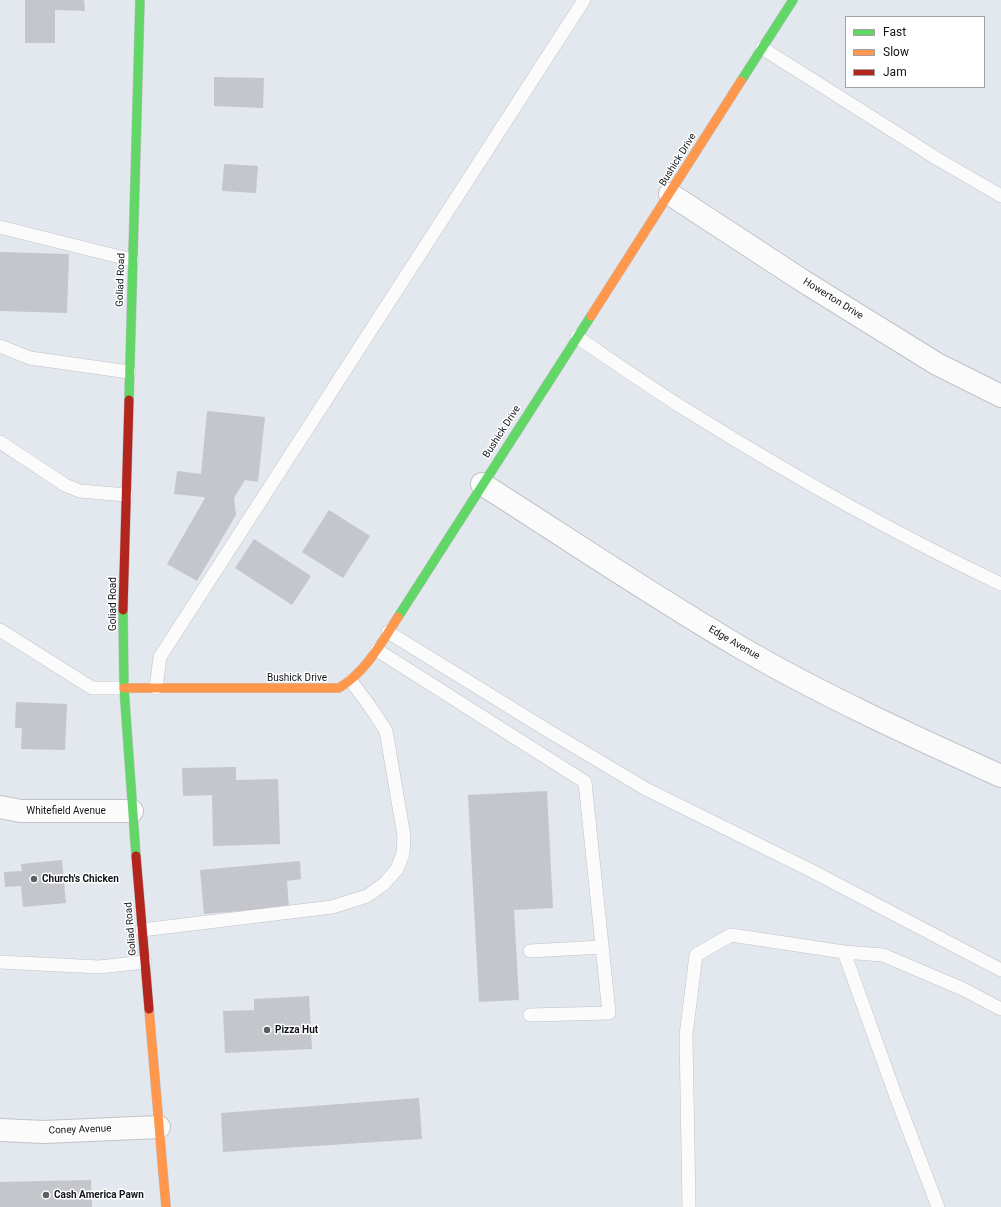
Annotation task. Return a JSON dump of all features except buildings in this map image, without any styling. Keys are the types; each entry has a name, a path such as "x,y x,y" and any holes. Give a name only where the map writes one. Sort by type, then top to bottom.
{"main road":[{"name":"Goliad Road","path":"140,0 123,607 124,688 132,811 166,1207"},
{"name":"Bushick Drive","path":"124,688 328,689 338,688 351,682 377,650 793,0"}],"street":[{"name":"Howerton Drive","path":"670,194 937,364 1001,396"},
{"name":"Edge Avenue","path":"482,484 738,646 802,681 891,726 1001,776"},
{"name":"Whitefield Avenue","path":"0,807 21,811 132,811"},
{"name":"Coney Avenue","path":"0,1130 44,1132 159,1127"}],"lane":[{"path":"156,688 160,657 584,0"},
{"path":"762,48 936,158 1001,196"},
{"path":"0,227 132,260"},
{"path":"577,337 687,410 786,470 855,510 943,557 1001,584"},
{"path":"0,346 30,358 129,372"},
{"path":"0,442 65,484 80,490 126,495"},
{"path":"0,630 92,688 124,688"},
{"path":"388,632 646,789 812,871 1001,970"},
{"path":"377,650 585,782 609,1013 530,1015"},
{"path":"142,930 332,907 367,896 384,884 397,869 403,854 404,836 386,731 351,682"},
{"path":"689,1207 686,1035 696,955 731,936 844,952 882,955 963,989 1001,1008"},
{"path":"530,951 602,947"},
{"path":"844,952 884,1065 938,1207"},
{"path":"0,962 99,967 145,962"}],"traffic: fast":[{"path":"129,400 140,0"},
{"path":"741,81 793,0"},
{"path":"398,617 591,316"},
{"path":"123,610 124,688 136,856"}],"traffic: slow":[{"path":"591,316 741,81"},
{"path":"124,688 339,688 357,674 373,656 398,617"},
{"path":"149,1009 166,1207"}],"traffic: jam":[{"path":"123,610 129,400"},
{"path":"136,856 149,1009"}],"place":[{"name":"Church's Chicken","path":"34,879"},
{"name":"Pizza Hut","path":"267,1030"},
{"name":"Cash America Pawn","path":"46,1195"}]}
